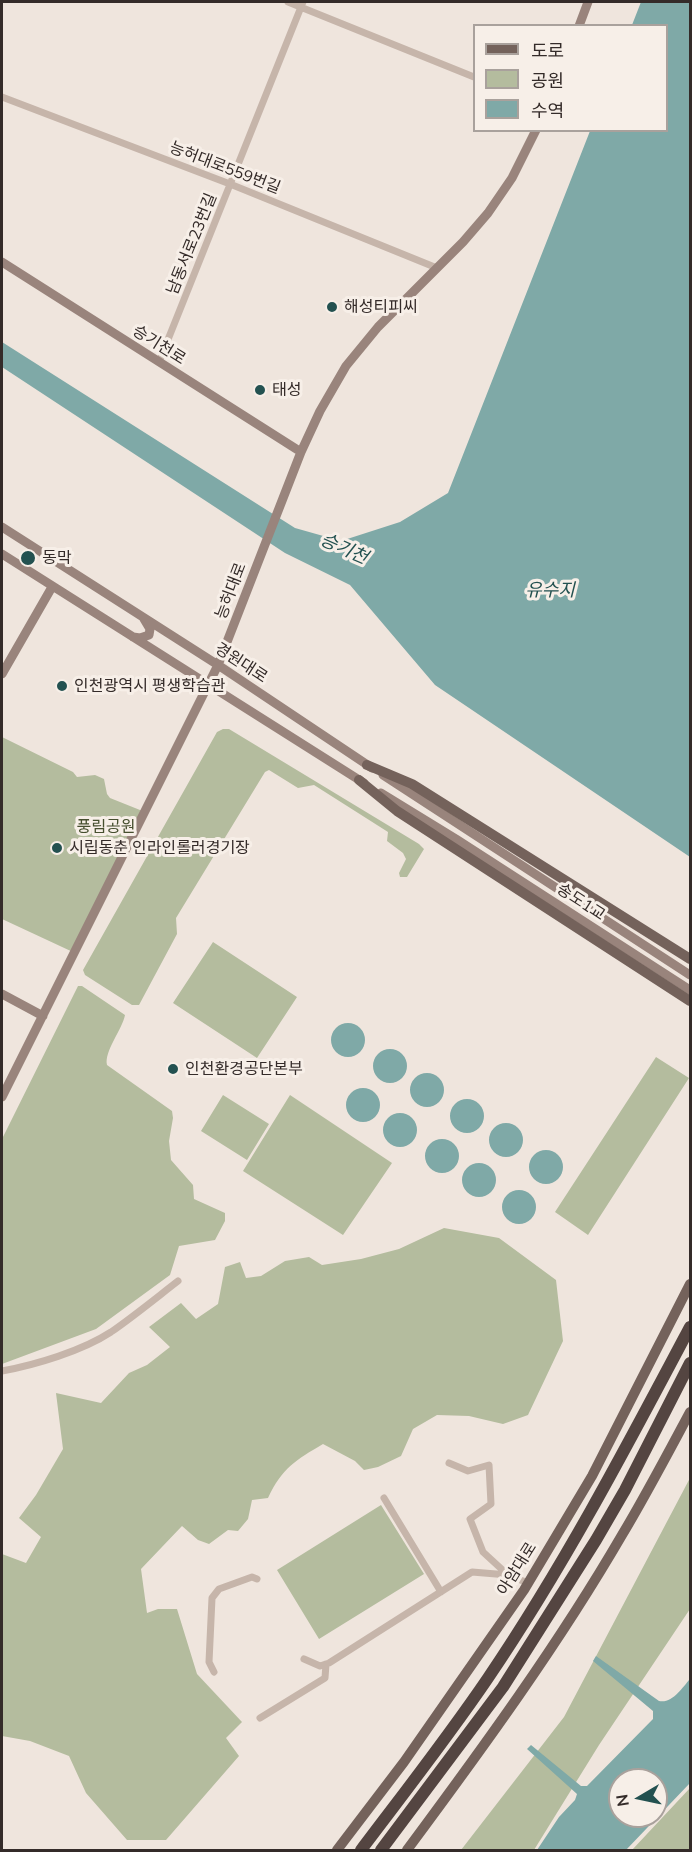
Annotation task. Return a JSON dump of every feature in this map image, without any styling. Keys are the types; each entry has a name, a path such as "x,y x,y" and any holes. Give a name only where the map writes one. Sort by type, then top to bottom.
{"highway":[{"name":"아암대로","path":"361,1851 488,1678 539,1598 609,1480 690,1327"},
{"path":"381,1851 503,1687 625,1490 690,1363"}],"main road":[{"path":"580,24 588,2"},
{"name":"능허대로","path":"2,1097 218,666 301,452 320,411 346,366 378,327 464,242 488,213 512,178 535,132"},
{"name":"승기천로","path":"2,262 301,452"},
{"name":"경원대로","path":"2,527 463,827"},
{"path":"2,554 359,780 397,811 690,1001"},
{"path":"2,674 52,586"},
{"path":"130,636 140,638 149,635 150,629 142,617"},
{"path":"367,765 412,784 690,959"},
{"name":"송도1교","path":"359,780 456,839 690,990"},
{"name":"송도1교","path":"463,827 690,975"},
{"path":"2,994 44,1016"},
{"name":"아암대로","path":"337,1851 404,1762 528,1583 592,1476 690,1284"},
{"path":"407,1851 526,1684 573,1613 622,1535 690,1412"}],"street":[{"path":"288,2 302,4 473,77"},
{"name":"남동서로23번길","path":"159,362 302,4"},
{"name":"능허대로559번길","path":"2,97 230,184 437,268"},
{"path":"2,1371 29,1366 64,1354 109,1333 178,1281"},
{"path":"450,1463 468,1471 489,1465 491,1504 470,1520 483,1552 508,1575"},
{"path":"384,1498 441,1592"},
{"path":"304,1659 320,1666 326,1664 472,1572 508,1575 528,1583"},
{"path":"214,1672 209,1662 212,1598 219,1589 252,1577 257,1579"},
{"path":"260,1718 325,1678 326,1664"}],"green space":[{"path":"229,729 424,849 407,877 400,877 399,873 406,859 403,853 387,841 388,832 314,785 298,788 269,770 265,772 176,918 177,934 139,1005 132,1005 85,975 83,970 217,732"},
{"name":"풍림공원","path":"2,737 73,772 77,777 95,775 104,779 110,798 145,812 75,953 2,919"},
{"path":"213,942 297,997 257,1058 173,1003"},
{"path":"78,986 82,986 125,1015 108,1053 107,1065 172,1111 169,1141 171,1160 193,1185 194,1199 225,1213 225,1221 215,1240 179,1246 170,1275 96,1329 2,1364 2,1139"},
{"path":"656,1057 689,1078 588,1235 555,1212"},
{"path":"223,1095 269,1124 247,1160 201,1131"},
{"path":"290,1095 392,1163 343,1235 243,1171"},
{"path":"444,1228 499,1238 556,1280 563,1341 528,1415 503,1424 469,1416 437,1415 413,1429 401,1456 378,1467 364,1470 355,1461 323,1444 284,1472 268,1498 252,1500 248,1519 238,1531 228,1530 209,1544 198,1540 182,1526 141,1569 147,1613 158,1609 177,1609 197,1674 242,1722 226,1738 239,1756 166,1840 127,1840 86,1793 69,1756 30,1741 2,1736 2,1554 26,1563 41,1537 19,1518 36,1495 63,1449 56,1393 101,1403 129,1373 147,1365 170,1347 149,1327 181,1303 196,1319 218,1304 225,1267 240,1262 246,1278 261,1276 285,1261 309,1257 322,1265 361,1259 399,1249"},
{"path":"690,1478 690,1609 599,1745 534,1850 461,1850 564,1717"},
{"path":"381,1505 424,1574 319,1639 277,1570"},
{"path":"690,1788 690,1850 632,1850 653,1828 668,1828 668,1812"}],"water":[{"name":"유수지","path":"641,2 690,2 690,857 435,685 350,585 285,553 2,367 2,342 295,528 341,541 400,522 448,493 590,132 668,132 668,24 632,24"},
{"path":"348,1023 360,1028 365,1040 360,1052 348,1057 336,1052 331,1040 336,1028"},
{"path":"390,1049 402,1054 407,1066 402,1078 390,1083 378,1078 373,1066 378,1054"},
{"path":"427,1073 439,1078 444,1090 439,1102 427,1107 415,1102 410,1090 415,1078"},
{"path":"363,1088 375,1093 380,1105 375,1117 363,1122 351,1117 346,1105 351,1093"},
{"path":"467,1099 479,1104 484,1116 479,1128 467,1133 455,1128 450,1116 455,1104"},
{"path":"400,1113 412,1118 417,1130 412,1142 400,1147 388,1142 383,1130 388,1118"},
{"path":"506,1123 518,1128 523,1140 518,1152 506,1157 494,1152 489,1140 494,1128"},
{"path":"442,1139 454,1144 459,1156 454,1168 442,1173 430,1168 425,1156 430,1144"},
{"path":"546,1150 558,1155 563,1167 558,1179 546,1184 534,1179 529,1167 534,1155"},
{"path":"479,1163 491,1168 496,1180 491,1192 479,1197 467,1192 462,1180 467,1168"},
{"path":"519,1190 531,1195 536,1207 531,1219 519,1224 507,1219 502,1207 507,1195"},
{"path":"596,1656 659,1701 672,1698 690,1679 690,1783 668,1806 668,1768 608,1768 608,1828 647,1828 626,1850 537,1850 559,1817 575,1800 577,1794 527,1749 531,1745 581,1786 587,1786 653,1719 653,1711 593,1661"}],"place":[{"name":"해성티피씨","path":"332,307"},
{"name":"태성","path":"260,390"},
{"name":"동막","path":"28,558"},
{"name":"인천광역시 평생학습관","path":"62,686"},
{"name":"시립동춘 인라인롤러경기장","path":"57,848"},
{"name":"인천환경공단본부","path":"173,1069"}],"water label":[{"name":"승기천","path":"344,549"}]}
